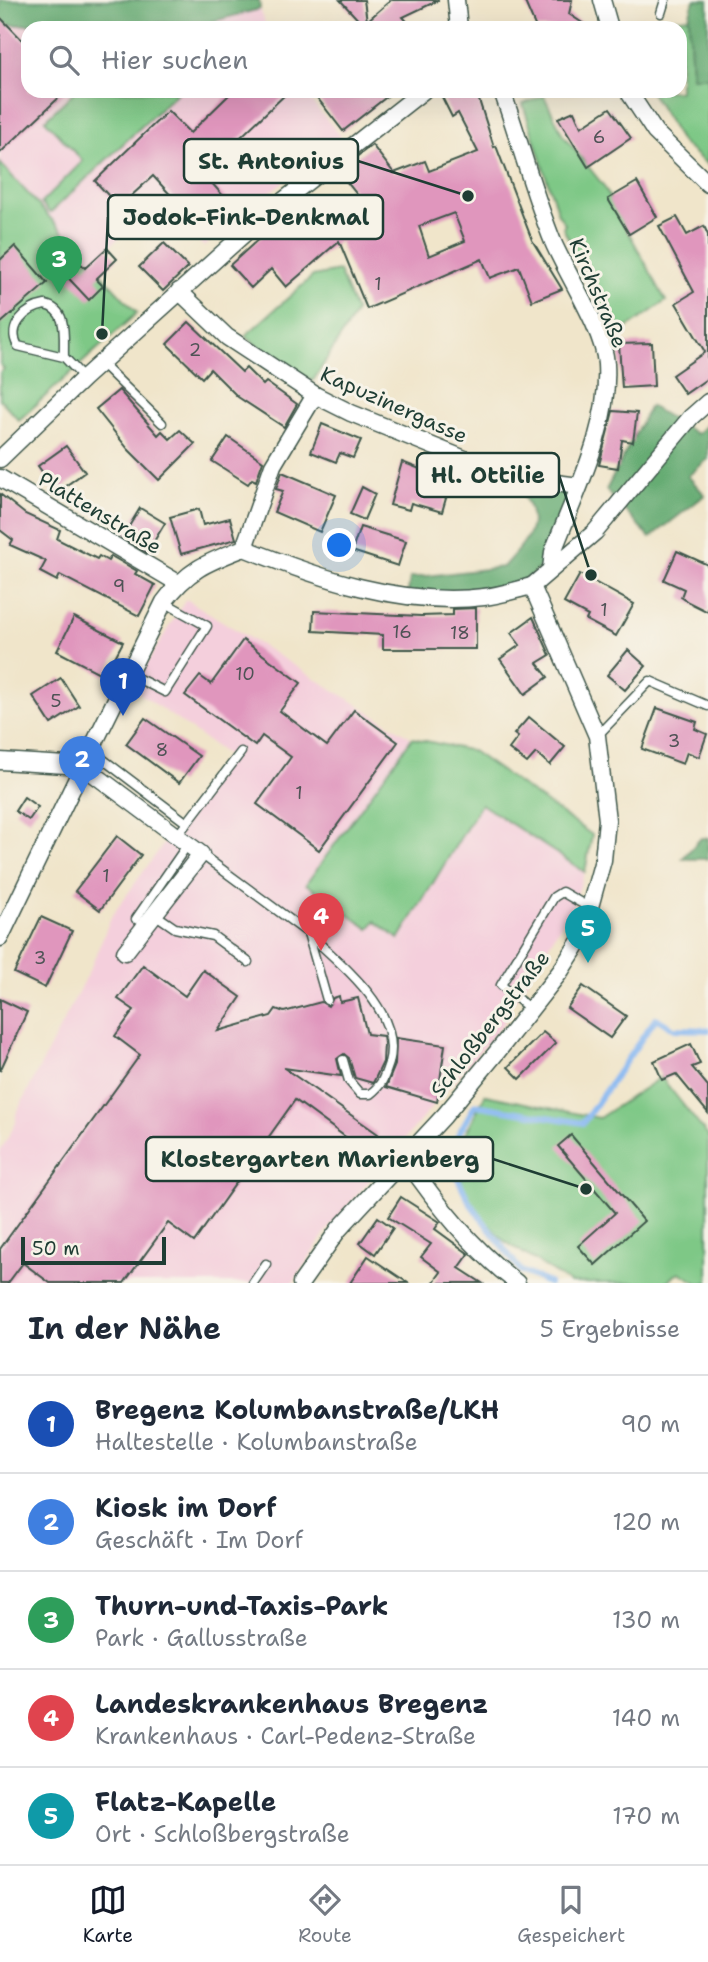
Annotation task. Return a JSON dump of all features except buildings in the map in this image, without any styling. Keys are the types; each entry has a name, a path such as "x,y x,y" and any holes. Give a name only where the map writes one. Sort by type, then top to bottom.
{"street":[{"path":"456,0 459,21"},
{"path":"602,0 608,21"},
{"path":"0,459 84,378 265,215 414,98"},
{"name":"Kirchstraße","path":"504,98 537,202 605,353 604,397 591,456 553,552 551,569"},
{"path":"633,98 655,132 708,184"},
{"name":"Kapuzinergasse","path":"179,291 227,337 315,395 369,421 509,477 579,486"},
{"path":"244,548 273,465 315,395"},
{"path":"0,938 164,602 191,570 244,548 342,582 407,597 483,597 532,586 595,532 691,417 708,402"},
{"name":"Plattenstraße","path":"0,478 178,583"},
{"name":"Schloßbergstraße","path":"301,1283 339,1229 406,1159 530,1009 581,939 603,860 607,820 597,736 532,586"},
{"path":"0,761 83,766 189,844 156,915 125,952"},
{"path":"406,1159 442,1212 495,1266 517,1283"}],"lane":[{"path":"661,13 665,0"},
{"path":"64,357 62,317 59,312 45,305 25,313 16,327 15,342 18,346 64,357 84,378"},
{"path":"101,363 162,423"},
{"path":"129,674 165,692 207,626 164,602"},
{"path":"597,736 650,681 708,706"},
{"path":"92,751 183,820"},
{"path":"136,919 189,844 241,752"},
{"path":"189,844 307,933 366,992 384,1018 393,1048 382,1085 370,1094 360,1094 353,1087 343,1060"},
{"path":"530,1009 501,985 554,897 562,892 590,908"},
{"path":"156,915 175,928 212,936 248,962"},
{"path":"307,933 327,1000"},
{"path":"253,1283 266,1264"}],"shaded area":[{"path":"260,9 264,21 214,21"},
{"path":"5,25 21,25 21,98 308,98 341,136 269,193 261,193 204,247 167,207 155,207 90,263 0,163 0,30"},
{"path":"186,599 412,738 472,751 592,835 588,864 573,905 516,999 511,1004 501,998 493,1008 506,1019 502,1025 327,1230 293,1283 0,1283 0,1151 91,967 111,917 227,755 132,688"}],"green space":[{"path":"0,0 259,0 260,9 214,21 21,21 21,25 5,25 0,30"},
{"path":"694,0 708,0 708,77 692,77 689,17"},
{"path":"689,17 692,76 708,77 708,165 682,143 654,98 687,98 687,21 653,21"},
{"path":"68,98 172,98 50,213 41,203 83,161 45,120"},
{"path":"545,98 563,135 603,185 666,301 617,335 563,228 565,224 558,214 523,104"},
{"path":"0,163 137,313 19,420 0,399 0,373 4,369 0,364"},
{"path":"339,271 356,312 313,381 281,364 245,336 313,276"},
{"path":"650,406 697,434 708,423 708,459 688,476 705,495 650,538 606,490"},
{"path":"517,486 558,486 571,494 549,552 534,574 502,589 483,592 408,592 410,578 503,567 521,547 531,529 530,510"},
{"path":"412,738 472,751 592,835 585,872 481,804 399,939 375,921 369,929 306,884"},
{"path":"701,838 708,838 708,859 682,859"},
{"path":"661,1077 708,1136 708,1283 698,1283 679,1272 666,1283 570,1283 503,1240 468,1203 460,1175 459,1147 485,1095 599,1118"}],"waterway":[{"path":"549,1283 521,1271 470,1203 450,1162 458,1135 475,1105 583,1123 656,1018 674,1029 708,1030"}],"place":[{"name":"St. Antonius","path":"468,196"},
{"name":"Thurn-und-Taxis-Park","path":"59,294"},
{"name":"Jodok-Fink-Denkmal","path":"102,334"},
{"name":"Hl. Ottilie","path":"591,575"},
{"name":"Bregenz Kolumbanstraße/LKH","path":"123,716"},
{"name":"Kiosk im Dorf","path":"82,794"},
{"name":"Landeskrankenhaus Bregenz","path":"321,951"},
{"name":"Flatz-Kapelle","path":"588,963"},
{"name":"Klostergarten Marienberg","path":"586,1189"}]}
